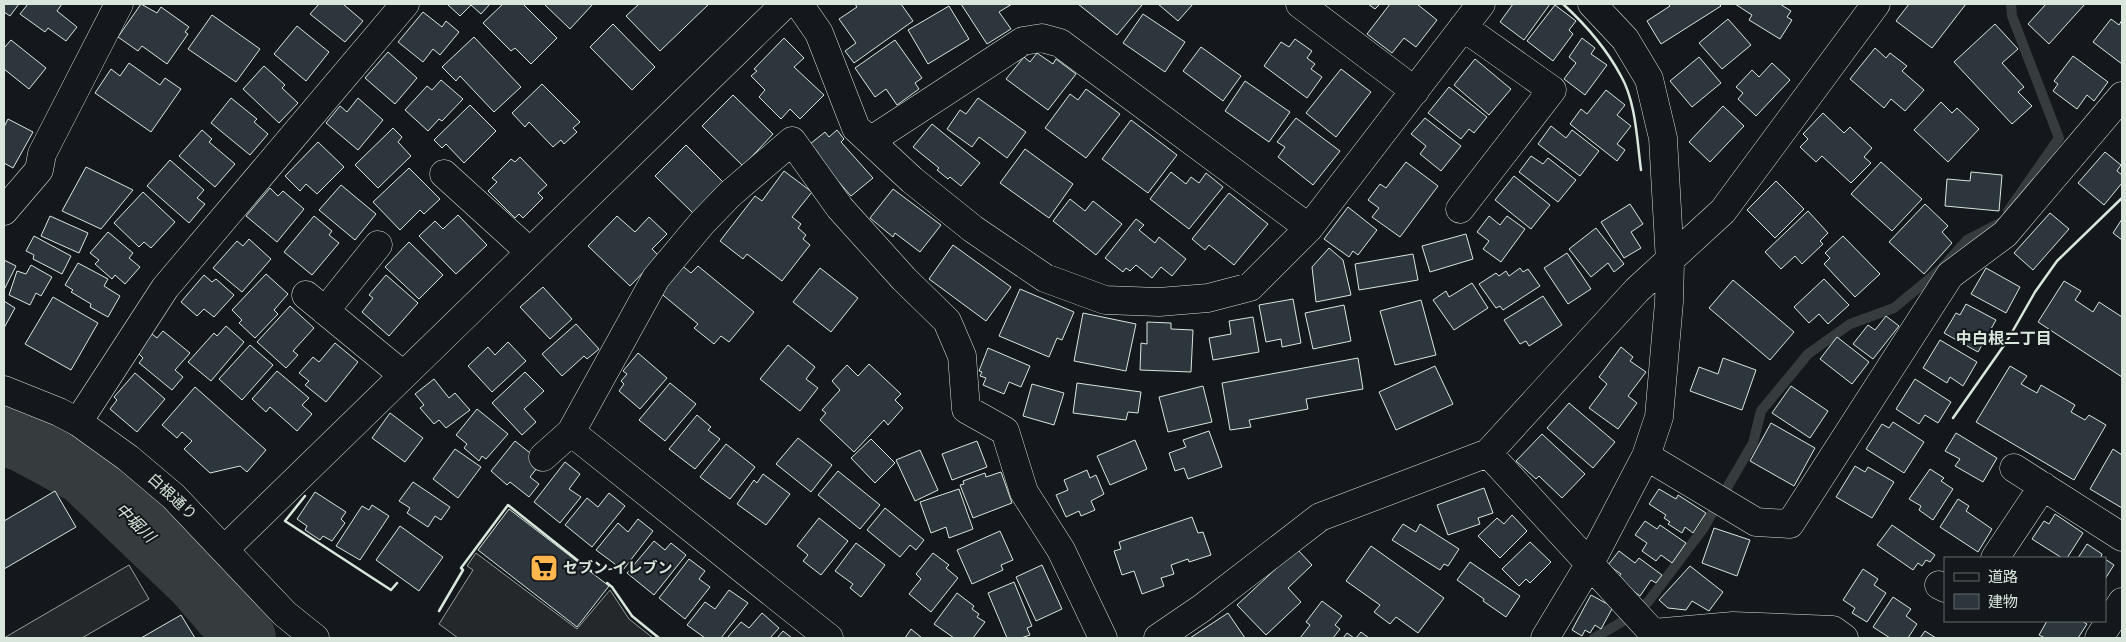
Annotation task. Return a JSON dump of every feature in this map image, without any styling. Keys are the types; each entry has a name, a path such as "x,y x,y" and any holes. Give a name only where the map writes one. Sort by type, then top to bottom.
{"street":[{"path":"4,211 39,170 42,154 119,4"},
{"path":"78,422 165,288 405,4"},
{"path":"225,549 785,4"},
{"path":"799,4 819,33 856,128 912,180 973,229 1045,278 1105,300 1159,302 1208,298 1250,287 1309,228 1481,4"},
{"path":"1300,4 1415,90"},
{"path":"1545,638 1589,565 1646,456 1659,417 1669,302 1670,262 1663,138 1649,79 1625,40 1592,4"},
{"path":"1158,638 1217,598 1320,517 1488,454 1637,290 1670,262 1723,211 1876,4"},
{"path":"1460,209 1552,90 1463,27"},
{"path":"870,142 1023,41 1042,38 1060,43 1309,228"},
{"path":"1646,456 1756,522 1790,524 1950,275 2005,234 2122,96"},
{"path":"543,457 571,432 656,278 702,223 730,194 792,141 840,208 904,279 947,321 962,356 966,409 1005,431 1024,492 1061,550 1103,638"},
{"path":"444,174 530,252"},
{"path":"378,246 316,303 403,375"},
{"name":"白根通り","path":"4,390 59,412 78,422 128,458 173,496 285,614 315,638"},
{"path":"571,432 830,638"},
{"path":"1488,454 1653,636 1733,626 1834,630 1844,638"},
{"path":"2014,468 2122,537"},
{"path":"1996,557 2044,486"},
{"path":"2100,638 2122,602"}],"shaded area":[{"path":"476,553 577,629 610,590 629,619 653,638 458,638 439,624 473,570 467,566"},
{"path":"129,565 149,599 82,638 4,638"}],"building":[{"path":"4,4 19,4 10,16 4,12"},
{"path":"28,4 62,4 57,11 77,27 66,41 48,28 45,32 20,14"},
{"path":"141,4 157,13 161,7 189,27 185,32 188,34 167,64 142,46 138,51 118,37"},
{"path":"319,4 343,4 363,21 345,42 310,14"},
{"path":"447,4 490,4 481,14 471,5 460,16"},
{"path":"503,4 523,4 557,38 531,64 515,48 511,51 483,23"},
{"path":"544,4 593,4 570,29"},
{"path":"639,4 709,4 660,51 626,16"},
{"path":"855,4 901,4 913,21 854,63 845,51 856,43 839,19 857,7"},
{"path":"961,4 1012,4 999,12 1011,29 987,44"},
{"path":"1078,4 1140,4 1142,5 1117,35"},
{"path":"1158,4 1193,4 1178,21"},
{"path":"1368,4 1380,4 1375,9"},
{"path":"1390,4 1417,4 1437,20 1416,47 1404,38 1392,53 1367,34"},
{"path":"1513,4 1550,4 1524,40 1500,22"},
{"path":"1668,4 1719,4 1721,6 1661,44 1647,21 1670,6"},
{"path":"1735,4 1780,4 1791,11 1787,17 1792,20 1780,39 1749,20 1752,15"},
{"path":"1909,4 1966,4 1932,48 1896,21"},
{"path":"2046,4 2085,4 2049,44 2028,24"},
{"path":"1555,5 1576,21 1569,30 1573,34 1553,61 1527,41"},
{"path":"949,6 969,39 928,64 908,30"},
{"path":"423,12 442,27 446,21 459,32 440,55 433,49 423,62 398,42"},
{"path":"1143,14 1185,42 1165,72 1123,43"},
{"path":"212,15 260,49 236,82 188,49"},
{"path":"1728,19 1751,45 1722,69 1699,43"},
{"path":"2111,19 2119,25 2122,20 2122,64 2093,42"},
{"path":"613,24 655,67 632,90 590,47"},
{"path":"1995,24 2018,49 2002,63 2024,87 2018,92 2032,106 2012,124 1954,62"},
{"path":"297,26 329,52 306,81 274,54"},
{"path":"474,37 521,87 494,112 460,76 456,81 442,67"},
{"path":"784,38 804,58 794,67 824,95 800,119 790,109 781,119 759,97 765,90 751,76 757,71 754,69"},
{"path":"1582,38 1595,48 1591,54 1607,65 1585,95 1564,79 1576,63 1569,57"},
{"path":"1295,39 1312,51 1307,58 1315,64 1311,69 1322,77 1307,98 1264,66 1281,42 1289,47"},
{"path":"11,40 46,68 29,89 4,69 4,48"},
{"path":"895,40 922,78 915,83 919,89 897,105 886,89 875,97 855,68"},
{"path":"1201,47 1241,76 1223,101 1183,71"},
{"path":"1875,48 1886,58 1890,53 1907,66 1902,71 1924,90 1905,111 1891,99 1884,108 1850,79"},
{"path":"388,52 417,78 395,104 365,78"},
{"path":"1037,53 1053,64 1056,59 1076,74 1048,110 1006,79 1024,57 1030,62"},
{"path":"2073,56 2108,82 2094,101 2087,95 2077,109 2053,91 2058,84 2054,81"},
{"path":"1699,57 1721,83 1692,107 1670,81"},
{"path":"1475,59 1511,89 1489,115 1454,85"},
{"path":"129,63 160,85 165,78 181,89 151,132 95,93 111,69 120,76"},
{"path":"1772,63 1790,80 1756,116 1738,99 1743,93 1736,87 1752,70 1759,77"},
{"path":"264,66 285,85 282,88 298,103 279,123 243,89"},
{"path":"1341,69 1371,92 1336,137 1306,113"},
{"path":"441,80 463,99 442,121 439,119 428,131 405,110 427,86 432,90"},
{"path":"1245,81 1290,112 1269,142 1225,111"},
{"path":"542,84 580,122 573,128 577,132 564,144 561,140 553,147 529,122 525,127 512,113"},
{"path":"1449,87 1487,117 1474,133 1469,129 1461,139 1428,113"},
{"path":"1086,89 1120,114 1086,158 1045,128 1070,94 1078,100"},
{"path":"1606,90 1625,105 1617,115 1631,126 1617,144 1625,150 1617,161 1570,124 1581,109 1587,114"},
{"path":"733,95 773,134 743,166 702,126"},
{"path":"231,98 257,119 254,122 268,134 250,155 211,123"},
{"path":"358,98 383,120 358,150 326,123 340,106 347,112"},
{"path":"978,98 1026,132 1007,158 979,137 972,147 947,129 960,110 966,114"},
{"path":"1941,102 1952,113 1957,108 1979,129 1948,162 1914,130"},
{"path":"470,105 496,131 464,163 446,144 442,148 434,140"},
{"path":"1723,106 1744,126 1710,162 1689,142"},
{"path":"1823,113 1844,133 1850,127 1872,148 1864,157 1871,163 1851,183 1822,156 1816,162 1800,147 1808,139 1803,134"},
{"path":"1296,118 1340,151 1313,185 1278,157 1285,147 1277,142"},
{"path":"1425,118 1461,146 1441,171 1420,154 1426,146 1411,134"},
{"path":"8,119 33,132 13,168 4,163 4,127"},
{"path":"1131,120 1177,155 1148,193 1102,159"},
{"path":"932,124 980,163 961,186 950,177 948,179 937,170 939,168 913,147"},
{"path":"1551,126 1566,138 1572,130 1599,151 1580,176 1538,144"},
{"path":"393,128 402,137 398,142 411,156 378,188 355,165"},
{"path":"202,130 212,139 209,142 235,164 215,187 179,156"},
{"path":"837,130 844,139 841,142 873,178 851,196 816,156 819,154 810,144 825,132 829,137"},
{"path":"318,142 344,167 317,194 306,184 300,191 285,176"},
{"path":"686,145 726,185 696,216 655,176"},
{"path":"1025,149 1073,184 1049,218 1000,183"},
{"path":"2105,152 2121,165 2117,171 2122,175 2122,183 2104,205 2078,183"},
{"path":"1531,156 1543,164 1548,158 1576,180 1558,202 1519,172"},
{"path":"520,157 547,185 538,193 543,198 523,218 519,214 515,218 488,191 497,182 492,178 511,159 515,162"},
{"path":"170,160 204,190 197,198 205,204 189,223 147,186"},
{"path":"1406,162 1438,186 1400,237 1372,217 1379,208 1368,200 1380,184 1386,188"},
{"path":"1881,162 1922,199 1892,231 1851,194"},
{"path":"86,167 133,190 101,229 62,211"},
{"path":"409,168 440,199 424,214 420,210 400,230 373,202"},
{"path":"784,171 812,192 792,217 801,224 798,228 806,235 803,239 810,245 782,281 747,254 743,259 720,241 755,196 762,201"},
{"path":"1171,172 1186,184 1191,177 1199,183 1206,173 1223,187 1189,229 1150,199"},
{"path":"1971,172 2002,175 1999,211 1945,206 1947,179 1970,181"},
{"path":"1514,176 1550,205 1531,229 1495,200"},
{"path":"1776,181 1804,209 1775,238 1747,210"},
{"path":"341,185 376,214 355,240 319,210"},
{"path":"270,188 278,196 283,191 304,209 277,242 246,216"},
{"path":"893,189 941,225 920,252 895,233 893,237 870,218"},
{"path":"143,192 175,222 151,248 144,242 139,247 114,223"},
{"path":"1229,193 1268,224 1234,265 1209,245 1205,250 1192,239"},
{"path":"1070,199 1085,211 1093,201 1122,224 1096,255 1053,221"},
{"path":"1630,204 1643,224 1631,232 1641,248 1624,258 1601,222"},
{"path":"1925,204 1948,226 1942,232 1952,243 1924,274 1889,242"},
{"path":"1348,207 1377,230 1358,255 1353,251 1349,257 1324,239"},
{"path":"1808,211 1828,233 1820,241 1823,244 1802,264 1795,256 1781,269 1765,252"},
{"path":"2050,213 2069,229 2033,270 2014,253"},
{"path":"458,215 487,245 456,274 419,236 435,221 443,229"},
{"path":"50,216 88,233 79,253 41,236"},
{"path":"314,216 332,231 329,235 339,243 312,275 284,252"},
{"path":"617,216 635,232 649,217 667,234 652,249 659,256 630,286 588,246"},
{"path":"1489,216 1500,225 1507,216 1525,229 1501,262 1483,249 1489,241 1477,232"},
{"path":"1136,219 1144,225 1139,230 1155,243 1159,237 1186,259 1172,276 1161,267 1152,278 1136,265 1130,271 1126,268 1123,272 1105,258"},
{"path":"2122,219 2122,240 2113,233"},
{"path":"1596,228 1624,264 1614,272 1608,263 1591,277 1569,249"},
{"path":"108,232 133,253 129,258 140,267 125,284 115,275 112,279 95,264 99,260 90,253"},
{"path":"1466,234 1473,259 1430,272 1422,246"},
{"path":"34,236 71,256 62,274 33,259 34,255 26,251"},
{"path":"1843,236 1880,274 1855,297 1824,264 1830,258 1825,253"},
{"path":"249,239 271,259 242,292 213,268 237,241 243,246"},
{"path":"409,242 443,275 419,299 385,267"},
{"path":"953,245 1011,287 986,321 929,279"},
{"path":"1329,248 1343,260 1351,295 1316,302 1312,267"},
{"path":"1567,253 1591,289 1568,304 1544,268"},
{"path":"1413,254 1418,280 1359,290 1355,264"},
{"path":"4,260 16,266 4,290"},
{"path":"78,263 108,279 104,286 120,296 108,317 90,307 91,304 71,292 73,290 65,285"},
{"path":"680,264 691,273 698,266 754,312 729,342 721,336 714,344 694,328 698,324 658,291"},
{"path":"31,265 52,277 41,296 36,293 30,305 9,295 17,271 26,274"},
{"path":"820,268 858,298 831,332 793,302"},
{"path":"1520,268 1523,272 1528,269 1540,286 1503,310 1500,306 1496,308 1479,284 1496,273 1499,276 1506,271 1509,276"},
{"path":"1986,268 2020,287 2006,313 1971,294"},
{"path":"266,274 288,294 274,310 278,314 255,338 239,323 242,320 232,310"},
{"path":"204,275 212,282 216,279 234,295 214,317 204,309 197,316 181,302"},
{"path":"386,275 418,303 389,336 362,312 373,298 369,295"},
{"path":"1824,279 1849,305 1828,324 1819,314 1809,323 1794,307"},
{"path":"1733,280 1794,332 1770,360 1709,308"},
{"path":"2064,281 2081,291 2075,300 2093,312 2099,302 2122,317 2122,377 2038,322"},
{"path":"1472,283 1488,308 1454,330 1433,300 1446,291 1449,297"},
{"path":"543,287 572,319 550,339 520,307"},
{"path":"1020,289 1074,312 1062,340 1057,338 1049,357 999,336"},
{"path":"1543,296 1562,325 1529,346 1526,341 1520,344 1504,320"},
{"path":"53,297 98,323 71,370 25,344"},
{"path":"1293,299 1301,343 1282,347 1281,339 1266,342 1259,305"},
{"path":"1421,300 1436,355 1395,365 1380,311"},
{"path":"4,301 15,308 4,328"},
{"path":"1966,304 1996,320 1978,352 1944,333 1956,313 1960,315"},
{"path":"1344,305 1351,341 1313,349 1305,313"},
{"path":"290,306 314,328 293,351 298,355 286,368 257,342"},
{"path":"1083,313 1136,324 1126,371 1074,361"},
{"path":"1886,316 1899,326 1873,359 1853,344 1868,325 1875,330"},
{"path":"1253,317 1259,352 1213,360 1209,338 1231,334 1229,321"},
{"path":"1147,322 1171,323 1171,329 1193,330 1191,372 1140,370 1141,343 1147,344"},
{"path":"576,324 599,349 587,359 584,356 562,376 542,354"},
{"path":"226,326 244,342 211,381 188,362 214,333 217,336"},
{"path":"163,331 190,353 175,370 183,377 172,390 139,363 143,358 137,352 152,334 157,338"},
{"path":"1837,337 1869,362 1852,384 1820,359"},
{"path":"1940,340 1977,362 1963,386 1950,377 1947,383 1923,368"},
{"path":"508,342 526,361 492,392 468,366 488,347 495,355"},
{"path":"335,343 358,362 326,402 305,385 309,381 299,373 313,357 319,362"},
{"path":"250,345 273,365 242,400 219,379"},
{"path":"788,345 815,367 806,379 818,388 800,411 760,379"},
{"path":"1621,347 1633,357 1630,361 1646,372 1628,396 1637,403 1618,429 1589,408 1607,384 1599,377"},
{"path":"988,348 1030,366 1021,387 1009,382 1004,394 983,385 986,378 980,376 982,372 979,371"},
{"path":"638,353 667,378 640,409 619,391 624,384 621,381 627,374 623,371"},
{"path":"1358,358 1363,389 1306,399 1308,409 1249,420 1251,427 1230,430 1222,383"},
{"path":"1723,358 1756,370 1742,410 1690,391 1699,367 1718,374"},
{"path":"869,364 901,394 895,400 903,408 888,425 884,420 854,452 820,420 826,413 822,410 840,390 832,381 847,365 858,376"},
{"path":"1435,366 1453,404 1396,430 1379,392"},
{"path":"2010,366 2027,376 2021,384 2037,393 2041,385 2075,405 2071,412 2085,420 2089,415 2106,425 2074,480 1976,422"},
{"path":"277,371 309,398 302,405 312,414 297,431 270,407 266,412 252,399"},
{"path":"525,372 544,391 524,409 536,422 522,435 492,403"},
{"path":"135,373 165,399 137,432 110,409 117,400 114,397"},
{"path":"434,379 449,398 455,393 470,410 446,428 439,420 434,424 420,408 424,405 415,394"},
{"path":"1915,379 1951,402 1938,423 1925,415 1919,424 1896,409"},
{"path":"670,383 696,404 665,441 639,420"},
{"path":"1077,383 1141,392 1138,413 1128,412 1126,420 1073,413"},
{"path":"1032,384 1064,393 1054,425 1023,416"},
{"path":"1203,386 1212,422 1168,432 1159,397"},
{"path":"1791,386 1828,411 1810,438 1772,413"},
{"path":"195,387 266,450 247,472 240,466 210,473 184,449 192,441 182,432 177,438 162,425"},
{"path":"1569,403 1615,442 1593,468 1547,428"},
{"path":"477,409 508,434 486,459 482,456 479,461 464,448 467,444 456,435"},
{"path":"390,413 423,438 405,462 372,438"},
{"path":"697,415 711,427 708,430 720,439 695,469 669,449"},
{"path":"1893,422 1924,442 1904,473 1866,449 1882,424 1889,428"},
{"path":"1771,423 1815,448 1794,486 1750,461"},
{"path":"1209,431 1222,467 1188,479 1184,468 1175,471 1169,453 1186,447 1183,440"},
{"path":"1956,433 1997,458 1983,482 1955,466 1960,459 1945,451"},
{"path":"1542,434 1585,474 1562,498 1539,476 1536,479 1516,461"},
{"path":"798,438 832,465 811,492 776,464"},
{"path":"871,439 895,463 875,483 851,458"},
{"path":"1135,440 1147,469 1110,485 1097,456"},
{"path":"515,441 534,456 530,462 537,468 530,477 539,484 529,497 510,482 507,485 491,471"},
{"path":"977,441 987,467 952,480 942,454"},
{"path":"726,444 755,467 730,499 700,477"},
{"path":"455,449 481,467 458,498 433,479"},
{"path":"2113,449 2122,455 2122,508 2090,489"},
{"path":"920,450 938,490 915,501 896,460"},
{"path":"565,462 580,474 569,489 581,497 560,523 534,502"},
{"path":"1855,466 1865,472 1868,467 1894,482 1872,518 1836,497"},
{"path":"1930,469 1944,478 1941,481 1953,489 1933,520 1919,510 1921,506 1909,499"},
{"path":"1087,470 1090,478 1096,475 1104,494 1091,501 1095,510 1081,516 1079,511 1066,517 1056,495 1068,490 1064,480"},
{"path":"838,471 880,505 860,529 818,495"},
{"path":"1001,472 1012,503 973,518 960,485 964,484 963,481 985,473 986,477"},
{"path":"763,474 790,494 766,525 737,504 754,480 757,483"},
{"path":"413,482 450,507 441,520 435,516 428,527 407,513 410,508 399,501"},
{"path":"1484,488 1493,513 1478,518 1480,524 1448,535 1437,505"},
{"path":"959,489 973,529 949,538 946,527 931,533 920,502"},
{"path":"1659,489 1676,499 1678,495 1706,513 1693,533 1685,527 1682,533 1668,524 1670,522 1664,518 1666,515 1649,504"},
{"path":"55,491 76,527 4,569 4,521"},
{"path":"315,492 346,512 341,519 345,523 332,541 323,536 320,540 305,530 307,526 297,519"},
{"path":"609,493 625,506 592,547 565,525 587,498 598,507"},
{"path":"1958,499 1969,506 1966,511 1992,529 1978,552 1940,527"},
{"path":"372,505 389,516 360,560 336,546 362,506 369,510"},
{"path":"885,508 924,540 916,550 910,545 900,557 867,530"},
{"name":"セブン-イレブン","path":"509,509 609,586 577,627 478,550"},
{"path":"2055,514 2083,533 2068,557 2060,557 2032,539 2044,521 2049,524"},
{"path":"1512,515 1527,531 1500,558 1478,536 1497,518 1504,524"},
{"path":"1192,517 1198,533 1203,532 1211,555 1189,562 1188,559 1171,565 1174,574 1161,578 1164,586 1142,594 1134,571 1122,575 1114,551 1121,549 1119,542"},
{"path":"819,518 848,541 821,575 803,561 808,555 797,546"},
{"path":"638,519 653,531 623,570 596,550 618,523 628,532"},
{"path":"1645,521 1657,529 1660,525 1686,543 1672,563 1661,555 1656,561 1642,551 1647,543 1635,535"},
{"path":"1403,524 1416,532 1420,524 1459,549 1448,566 1444,564 1440,570 1392,540"},
{"path":"1892,525 1935,555 1930,562 1926,560 1922,566 1918,563 1913,570 1877,545"},
{"path":"400,526 443,557 419,591 376,560"},
{"path":"1714,528 1750,540 1737,576 1702,563"},
{"path":"1000,531 1013,560 1001,565 1003,570 972,584 957,550"},
{"path":"654,541 665,550 671,543 686,555 654,595 627,573"},
{"path":"1530,542 1551,562 1530,583 1526,579 1519,586 1502,569"},
{"path":"856,543 885,565 861,597 850,588 853,584 835,571"},
{"path":"2087,544 2102,554 2101,557 2079,557"},
{"path":"1371,546 1444,598 1418,633 1396,617 1390,624 1374,612 1380,605 1346,581"},
{"path":"1297,549 1312,565 1288,588 1301,602 1266,635 1237,605"},
{"path":"1619,551 1635,563 1639,558 1662,575 1656,583 1651,580 1640,596 1617,579 1621,574 1608,565"},
{"path":"933,553 949,565 946,568 958,578 931,612 909,594 921,579 916,574"},
{"path":"689,559 705,571 699,579 710,587 685,619 659,598"},
{"path":"2106,560 2114,565 2106,577"},
{"path":"1470,562 1520,596 1506,617 1457,580"},
{"path":"1042,565 1062,609 1036,621 1016,577"},
{"path":"1690,566 1723,592 1709,611 1692,601 1686,610 1668,608 1659,600"},
{"path":"1863,569 1878,579 1874,585 1886,593 1867,622 1852,613 1855,608 1843,600"},
{"path":"1014,582 1032,626 1027,628 1030,635 1021,638 1007,638 988,593"},
{"path":"729,590 748,603 721,638 705,638 687,625 705,602 715,609"},
{"path":"957,593 974,606 972,609 979,614 977,617 985,622 973,638 954,638 934,624"},
{"path":"1591,595 1613,607 1601,629 1595,625 1590,633 1585,630 1582,636 1572,630"},
{"path":"1893,597 1911,609 1906,616 1917,624 1908,638 1890,638 1873,627"},
{"path":"1322,601 1342,616 1335,625 1340,629 1333,638 1300,638 1310,625 1306,622"},
{"path":"762,613 779,628 770,638 727,638 741,622 749,628"},
{"path":"1228,613 1245,638 1190,638"},
{"path":"181,615 195,638 141,638"},
{"path":"2046,622 2084,622 2087,624 2078,638 2045,638 2039,635"},
{"path":"911,629 922,638 905,638"},
{"path":"783,631 792,638 777,638"},
{"path":"1925,631 1936,638 1920,638"},
{"path":"1361,632 1369,638 1356,638"},
{"path":"1347,633 1354,638 1343,638"}],"waterway":[{"path":"2008,211 2059,138 2012,16 2011,4"},
{"path":"1594,638 1620,623 1648,602 1703,529 1753,443 1761,411 1808,354 1850,324 1894,308 1941,269 1967,240 2000,223"},
{"name":"中堀川","path":"4,435 23,441 84,474 196,581 245,638"}],"wall":[{"path":"1563,4 1580,20 1602,46 1626,86 1633,110 1641,170"},
{"path":"1953,418 2007,341 2035,292 2057,261 2122,198"},
{"path":"305,496 285,521 391,590 397,583"},
{"path":"439,611 463,570 461,568 508,505 591,571"},
{"path":"607,583 612,587 632,616 659,638"}],"place":[{"name":"セブン-イレブン","path":"544,568"}],"district":[{"name":"中白根二丁目","path":"2004,339"}]}
